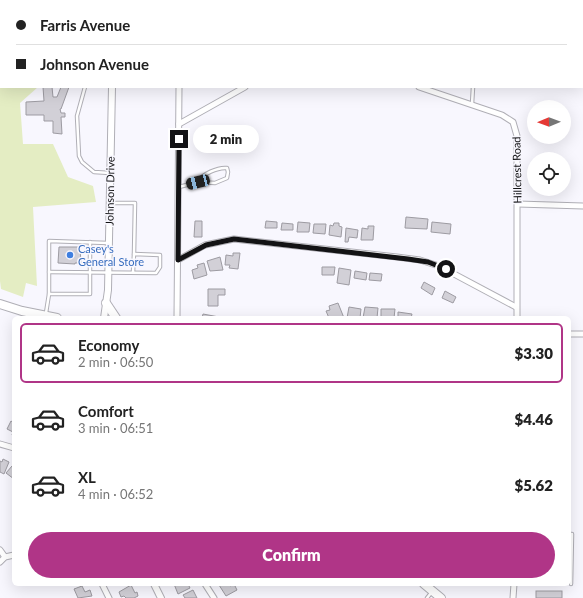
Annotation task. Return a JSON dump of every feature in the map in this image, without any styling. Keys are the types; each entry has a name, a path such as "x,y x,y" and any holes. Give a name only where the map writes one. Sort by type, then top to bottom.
{"main road":[{"path":"106,303 115,316"},
{"path":"0,304 36,316 46,316"},
{"path":"427,586 441,598"}],"street":[{"name":"Johnson Drive","path":"104,316 109,243 112,88"},
{"path":"177,316 180,88"},
{"path":"179,124 243,88"},
{"name":"Hillcrest Road","path":"423,88 502,114 513,122 517,136 517,316"},
{"path":"518,204 583,206"},
{"path":"178,260 206,245 234,239 412,259 428,262 446,269 516,307"},
{"path":"571,334 583,334"},
{"path":"0,444 12,447"},
{"path":"0,550 5,557"},
{"path":"0,562 5,557 12,555"},
{"path":"103,586 109,598"},
{"path":"155,586 161,598"},
{"path":"206,586 214,598"},
{"path":"514,586 514,598"}],"lane":[{"path":"84,88 77,116 79,156 82,162 94,172 110,174"},
{"path":"472,104 473,88"},
{"path":"179,187 198,182 214,183 227,178 227,168 220,168 200,178 198,182"},
{"path":"110,202 135,203 133,272"},
{"path":"46,316 49,294 49,241 109,243"},
{"path":"49,294 90,294 90,242"},
{"path":"49,272 156,273 160,267 160,255 134,254"},
{"path":"571,534 571,584"},
{"path":"427,598 433,591"}],"green space":[{"path":"0,88 37,88 20,103 23,144 53,144 68,177 93,186 96,202 33,207 37,286 26,283 23,297 1,289"}],"building":[{"path":"43,88 52,88 53,97 57,97 61,88 69,88 60,109 61,113 65,113 65,117 61,117 62,134 53,133 53,121 44,121 44,115 26,115 26,102 44,101"},
{"path":"406,217 428,219 427,229 405,228"},
{"path":"195,221 202,221 202,237 194,237"},
{"path":"266,221 277,222 277,228 265,228"},
{"path":"298,222 310,223 309,232 297,232"},
{"path":"432,222 451,224 450,234 431,232"},
{"path":"282,223 293,224 293,230 281,230"},
{"path":"334,223 339,223 339,226 342,227 341,237 329,235 330,225 333,226"},
{"path":"314,224 326,224 325,234 313,233"},
{"path":"368,226 374,226 373,240 361,240 362,228 368,229"},
{"path":"346,228 358,230 357,238 349,237 348,242 345,242"},
{"name":"Casey's General Store","path":"59,247 80,247 81,263 58,263"},
{"path":"233,253 240,253 238,269 229,268 230,265 225,265 226,255 233,256"},
{"path":"220,257 223,270 210,271 207,261"},
{"path":"204,263 207,275 194,279 192,270 198,268 197,265"},
{"path":"322,267 335,267 334,275 322,275"},
{"path":"339,268 351,270 349,285 337,283"},
{"path":"355,271 367,273 366,280 354,278"},
{"path":"370,273 382,274 381,281 369,280"},
{"path":"424,282 435,288 432,295 421,288"},
{"path":"208,289 225,289 225,295 218,295 218,306 208,306"},
{"path":"445,291 456,297 453,303 442,298"},
{"path":"338,303 343,316 328,316 326,311 330,310 329,306"},
{"path":"349,307 361,309 360,316 347,316"},
{"path":"365,307 378,308 377,316 363,316"},
{"path":"381,309 395,309 394,316 381,316"},
{"path":"398,312 412,314 412,316 398,316"},
{"path":"203,314 214,316 202,316"},
{"path":"11,421 12,432 7,429"},
{"path":"3,459 9,462 4,474 0,472 0,461 2,462"},
{"path":"12,466 12,478 6,473"},
{"path":"82,586 85,592 90,590 92,596 78,598 74,589"},
{"path":"132,586 135,593 137,592 138,596 134,598 126,598 124,596 121,597 119,592"},
{"path":"175,586 189,586 190,588 178,594"},
{"path":"220,586 235,586 237,590 226,596"},
{"path":"193,590 197,598 185,598 183,595"},
{"path":"536,591 562,591 562,598 536,598"}],"place":[{"name":"Casey's General Store","path":"70,255"}],"route":[{"path":"179,139 178,260 206,245 234,239 420,260 446,269"}]}
